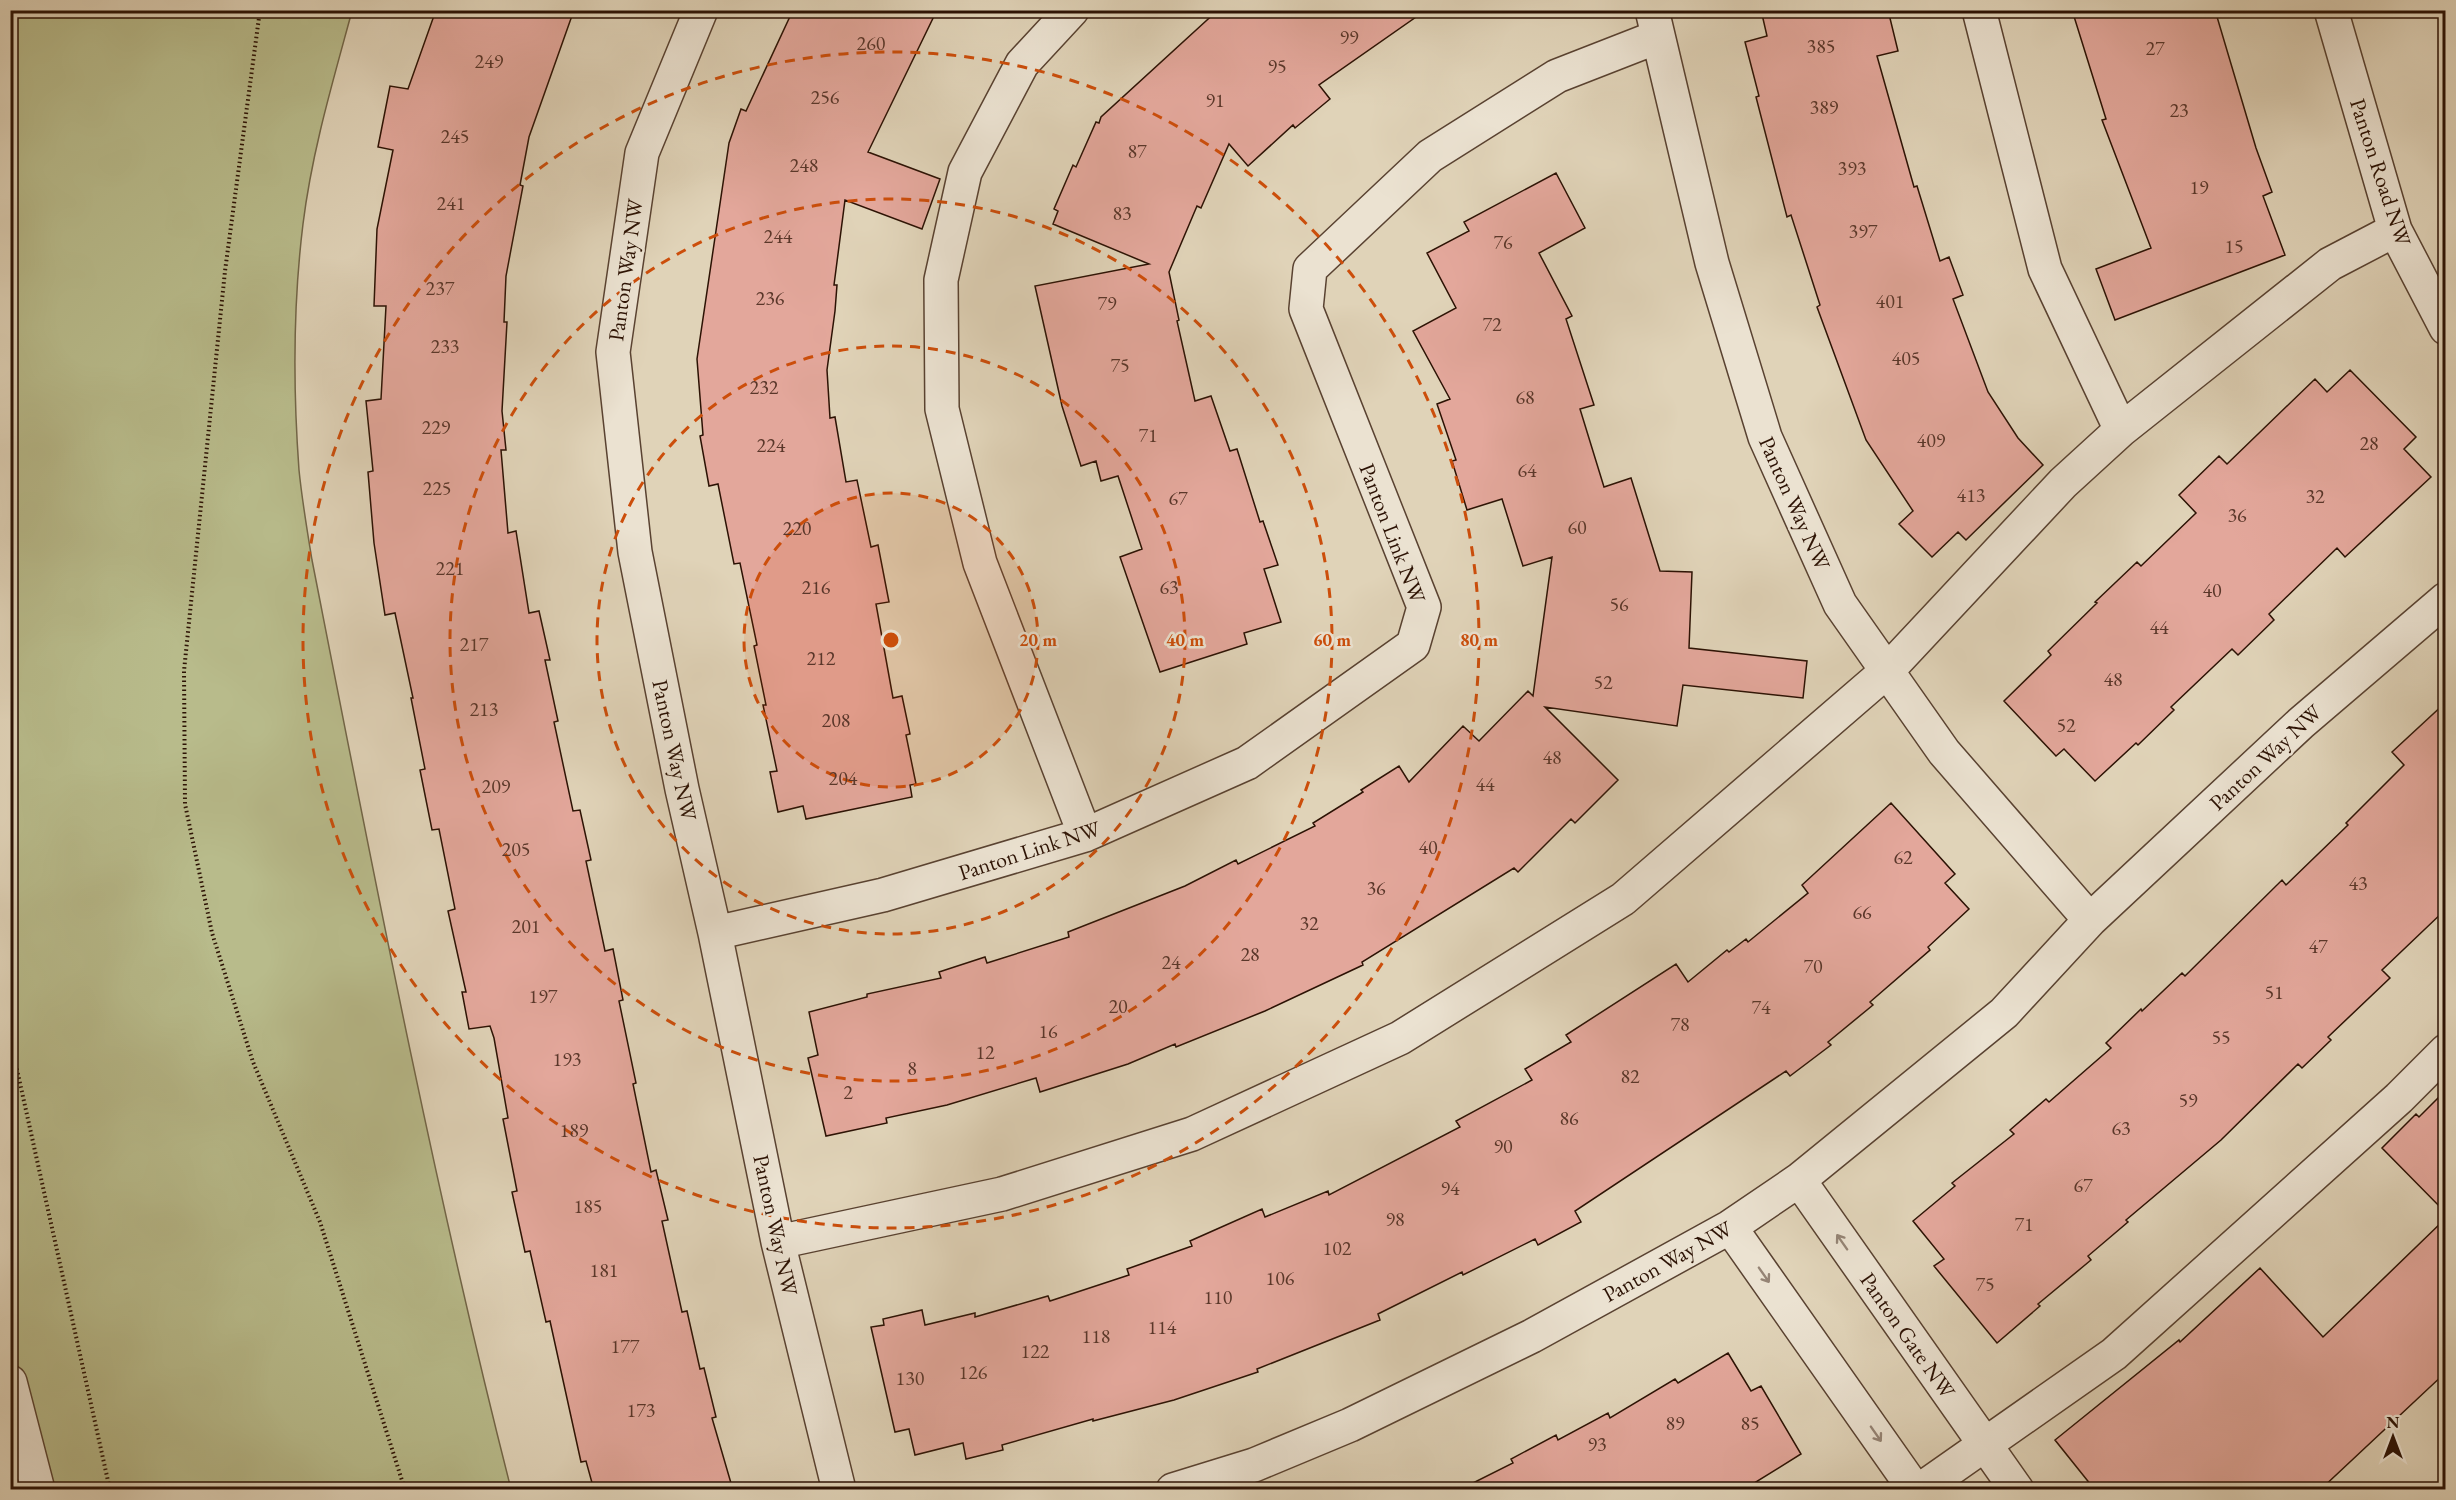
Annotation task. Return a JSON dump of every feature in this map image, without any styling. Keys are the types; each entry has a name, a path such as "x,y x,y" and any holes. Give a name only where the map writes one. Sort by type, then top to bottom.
{"street":[{"name":"Panton Way NW","path":"700,10 642,153 613,352 635,552 682,789 715,933 778,1242 839,1490"},
{"path":"1072,10 1022,64 965,172 941,280 942,409 980,563 1085,835"},
{"path":"1979,10 2045,269 2121,430"},
{"name":"Panton Road NW","path":"2331,10 2395,230 2445,328"},
{"name":"Panton Way NW","path":"1655,24 1712,263 1765,437 1840,604 1944,752 2090,920"},
{"name":"Panton Link NW","path":"715,933 883,895 1085,835 1247,763 1413,645 1424,607 1306,309 1310,269 1430,156 1557,76 1655,24"},
{"path":"778,1242 1002,1194 1192,1134 1400,1038 1623,899 1887,671 2063,483 2121,430 2330,264 2395,230"},
{"name":"Panton Way NW","path":"1173,1490 1259,1477 1350,1425 1532,1336 1730,1227 1799,1180 2004,1013 2090,920 2301,723 2445,599"},
{"path":"1920,1490 2114,1354 2390,1106 2445,1051"},
{"name":"Panton Gate NW","path":"1799,1180 2017,1490"},
{"path":"1730,1227 1915,1490"},
{"path":"10,1382 38,1490"}],"path":[{"path":"260,10 225,271 184,671 185,804 212,933 253,1062 320,1222 405,1490"},
{"path":"10,1038 111,1490"}],"green space":[{"path":"10,11 352,11 317,143 303,224 297,285 295,347 299,470 312,560 405,1026 456,1258 511,1489 11,1489"}],"building":[{"path":"436,10 574,10 529,137 520,185 523,186 506,276 504,322 507,322 502,411 506,450 501,450 508,533 516,531 529,613 539,611 550,660 545,660 558,721 554,722 573,811 580,810 591,860 586,861 605,951 613,949 623,1000 619,1001 636,1083 633,1084 651,1172 656,1170 668,1220 662,1221 682,1312 687,1311 700,1369 704,1368 716,1417 712,1418 733,1490 594,1490 586,1461 581,1462 550,1321 546,1322 530,1251 525,1252 512,1192 517,1191 503,1119 508,1118 494,1038 490,1026 469,1029 462,992 466,992 448,911 455,909 439,829 432,830 420,770 425,769 411,698 413,698 395,613 385,615 374,543 368,472 373,471 366,401 381,399 386,306 374,306 377,229 393,150 378,147 390,86 408,89"},
{"path":"793,10 937,10 868,152 940,179 922,229 845,200 834,285 837,285 835,311 827,370 830,418 835,417 846,482 857,480 871,547 878,545 889,602 876,604 893,698 902,696 910,734 906,735 916,784 910,785 912,797 806,819 803,806 778,812 770,772 777,771 763,705 766,705 754,646 757,645 740,563 734,564 718,484 709,486 700,436 703,435 697,359 729,143 741,109 746,111"},
{"path":"1218,10 1426,10 1319,85 1330,99 1295,128 1293,125 1248,166 1229,144 1201,208 1197,206 1169,272 1179,320 1177,321 1195,401 1211,396 1230,451 1237,449 1260,522 1263,521 1278,565 1264,569 1281,622 1244,633 1247,644 1160,672 1120,557 1142,549 1118,476 1101,481 1096,461 1081,466 1062,406 1035,286 1149,264 1053,224 1058,211 1054,209 1073,165 1076,167 1096,122 1099,123 1101,117"},
{"path":"1761,10 1888,10 1898,51 1877,56 1914,187 1917,186 1940,261 1949,257 1963,295 1953,299 1988,392 2018,438 2043,465 1966,540 1958,532 1932,557 1899,524 1913,511 1866,440 1817,307 1820,305 1791,215 1787,217 1756,97 1759,96 1745,42 1767,36"},
{"path":"2072,10 2215,10 2256,148 2272,192 2263,196 2285,255 2115,320 2096,269 2151,248 2102,120 2106,119"},
{"path":"1556,173 1585,228 1539,253 1572,316 1566,319 1594,405 1580,409 1604,487 1631,478 1660,571 1692,572 1689,648 1807,661 1803,698 1683,685 1677,726 1545,707 1618,780 1575,823 1571,819 1518,872 1514,868 1362,962 1363,965 1265,1011 1128,1064 1040,1092 1036,1078 947,1105 886,1118 887,1123 826,1136 808,1058 818,1055 809,1012 867,997 867,994 941,978 939,972 985,957 987,963 1069,937 1068,932 1185,886 1236,860 1238,864 1315,826 1313,823 1399,766 1409,782 1463,726 1479,741 1528,691 1533,696 1552,557 1523,566 1502,499 1467,510 1452,461 1456,460 1437,404 1450,399 1413,331 1456,308 1427,253 1469,231 1464,222"},
{"path":"2350,370 2416,437 2404,449 2431,477 2345,557 2337,548 2269,614 2274,620 2238,655 2232,649 2171,707 2174,710 2138,745 2136,743 2095,781 2064,749 2056,756 2004,701 2051,655 2048,651 2097,603 2095,602 2137,562 2141,566 2196,513 2179,495 2219,456 2227,464 2315,379 2327,392"},
{"path":"2445,703 2445,910 2382,970 2390,978 2328,1037 2331,1040 2302,1068 2298,1064 2221,1140 2126,1220 2128,1222 2088,1256 2091,1260 2038,1304 2040,1306 1997,1343 1934,1266 1944,1259 1913,1221 1955,1186 1952,1183 2014,1134 2010,1130 2046,1099 2049,1102 2111,1048 2106,1043 2141,1009 2142,1011 2182,973 2185,976 2282,880 2286,885 2348,825 2346,823 2404,765 2392,752"},
{"path":"1891,803 1955,874 1945,883 1969,909 1928,947 1930,950 1870,1002 1873,1005 1828,1042 1831,1045 1790,1076 1786,1071 1575,1211 1581,1222 1538,1245 1535,1239 1463,1275 1462,1272 1378,1314 1380,1320 1257,1369 1258,1372 1174,1400 1093,1421 1093,1419 1002,1445 1003,1450 966,1459 963,1443 915,1455 909,1429 895,1432 871,1327 884,1325 883,1319 922,1310 925,1325 975,1313 975,1317 1048,1296 1050,1301 1129,1275 1127,1269 1192,1246 1190,1241 1262,1209 1265,1217 1328,1191 1329,1195 1460,1127 1456,1121 1532,1080 1525,1069 1571,1042 1566,1035 1676,964 1688,982 1727,950 1729,952 1746,939 1748,942 1808,893 1802,885"},
{"path":"2445,1091 2445,1212 2382,1148 2416,1114 2419,1117"},
{"path":"2445,1219 2445,1373 2320,1490 2095,1490 2055,1440 2179,1340 2180,1342 2260,1268 2323,1337"},
{"path":"1728,1353 1751,1391 1761,1386 1801,1454 1743,1490 1459,1490 1513,1463 1511,1459 1556,1435 1558,1440 1608,1413 1610,1418 1675,1379 1678,1383"}]}
